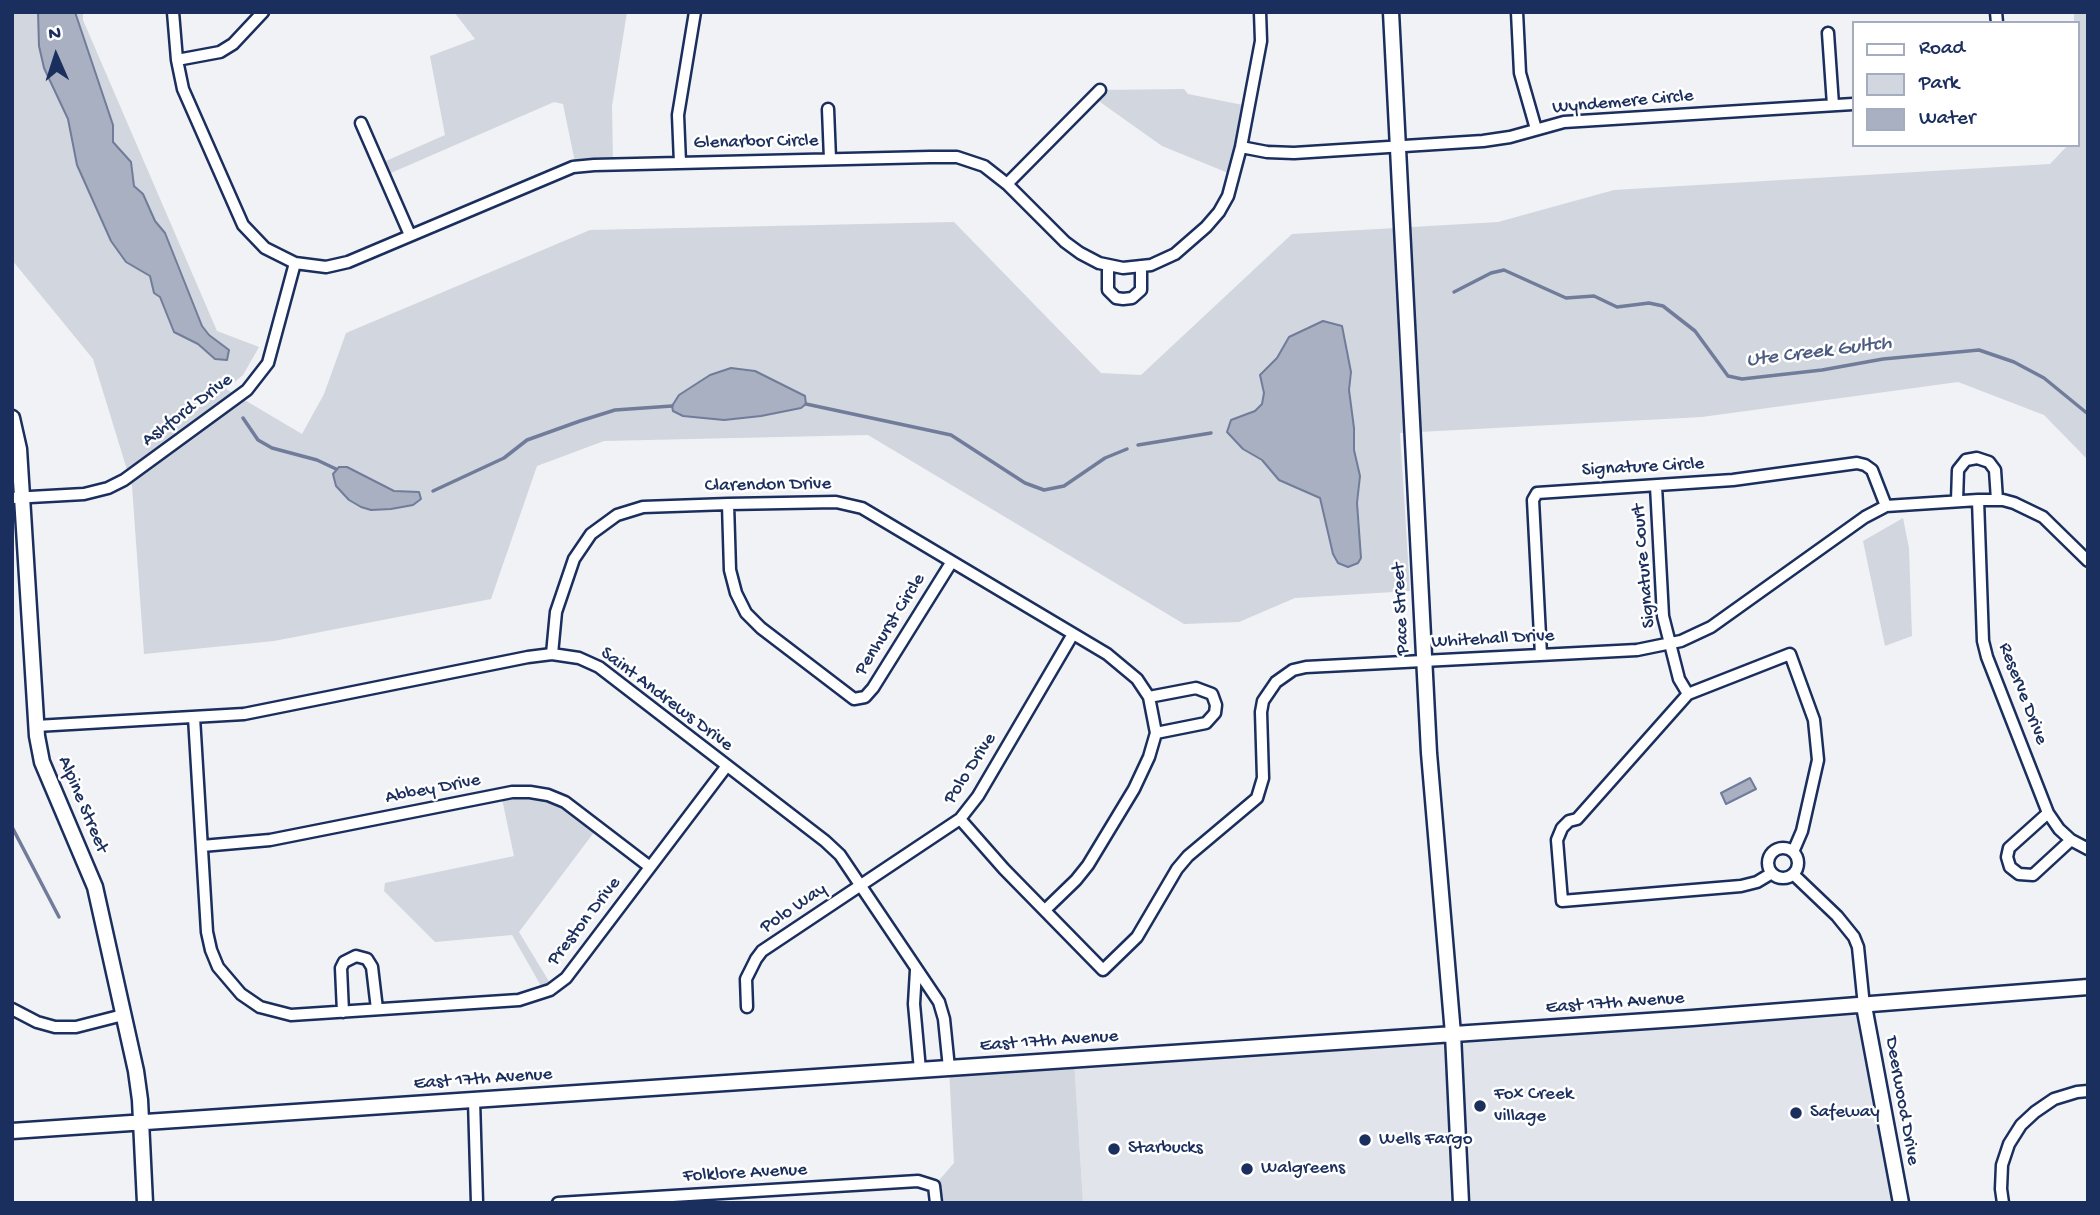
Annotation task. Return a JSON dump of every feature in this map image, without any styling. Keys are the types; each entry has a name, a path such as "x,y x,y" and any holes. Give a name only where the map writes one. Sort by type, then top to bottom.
{"main road":[{"name":"Pace Street","path":"1391,12 1424,660 1453,1034 1461,1203"},
{"name":"Alpine Street","path":"12,418 19,450 17,498 36,726 42,762 95,887 136,1071 145,1203"},
{"name":"East 17th Avenue","path":"12,1131 1864,1006 2088,987"},
{"name":"Deerwood Drive","path":"1864,1006 1901,1203"}],"street":[{"name":"Glenarbor Circle","path":"173,12 177,60 183,89 243,225 265,248 295,263 310,266 338,265 573,167 957,158 984,166 1007,184 1065,242 1089,258 1108,265 1141,267 1175,254 1206,227 1228,196 1241,147 1261,41 1260,12"},
{"path":"177,60 220,52 233,44 263,12"},
{"path":"680,163 678,115 695,12"},
{"path":"1517,12 1520,73 1536,129"},
{"path":"1828,33 1833,106"},
{"path":"1007,184 1100,90"},
{"name":"Wyndemere Circle","path":"1241,147 1294,153 1398,146 1497,139 1564,122 1852,104"},
{"path":"828,109 830,159"},
{"path":"360,123 410,235"},
{"name":"Ashford Drive","path":"17,498 84,494 108,488 124,480 247,390 268,363 295,263"},
{"path":"1108,265 1108,290 1115,298 1123,299 1132,299 1141,290 1141,267"},
{"path":"1957,501 1958,470 1966,460 1977,458 1989,462 1995,470 1997,500"},
{"name":"Signature Circle","path":"1541,655 1533,500 1535,494 1541,491 1733,480 1857,463 1865,464 1872,470 1886,506"},
{"name":"Signature Court","path":"1656,486 1664,616 1679,680 1688,694"},
{"name":"Reserve Drive","path":"1978,500 1984,647 2048,813 2071,840 2088,849"},
{"name":"Whitehall Drive","path":"960,819 1004,869 1103,970 1137,937 1188,856 1257,798 1263,778 1263,701 1276,682 1293,670 1424,660 1637,650 1669,644 1711,627 1865,517 1886,506 1997,500 2024,506 2042,517 2088,561"},
{"name":"Clarendon Drive","path":"552,654 556,612 579,551 598,528 617,515 638,507 728,504 836,502 862,508 1126,668 1149,696 1156,733 1149,758 1134,789 1099,850 1076,880 1045,910"},
{"name":"Penhurst Circle","path":"728,504 730,570 736,593 746,613 761,628 854,699 865,697 873,688 951,563"},
{"name":"Polo Drive","path":"860,886 960,819 978,796 1073,634"},
{"name":"Saint Andrews Drive","path":"36,726 244,714 552,654 579,658 599,667 840,855 930,987 942,1010 949,1068"},
{"path":"1772,873 1757,882 1741,886 1562,901 1558,840 1562,828 1569,821 1577,819 1688,694 1790,654 1814,720 1818,760 1802,831 1793,852"},
{"path":"1149,696 1200,688 1212,694 1216,705 1215,713 1206,723 1156,733"},
{"name":"Preston Drive","path":"194,717 207,932 211,950 218,967 232,986 250,1001 271,1010 291,1014 519,1000 550,990 566,978 726,767"},
{"name":"Abbey Drive","path":"202,846 270,840 512,792 530,792 565,802 649,867"},
{"path":"2048,813 2009,848 2007,857 2010,867 2019,874 2032,874 2071,840"},
{"path":"1780,848 1793,852 1797,860 1793,874 1785,878 1772,873 1768,860 1772,852 1780,848"},
{"path":"1793,874 1848,928 1858,947 1864,1006"},
{"name":"Polo Way","path":"747,1007 746,979 759,955 860,886"},
{"path":"343,1012 341,968 344,962 356,956 368,959 372,967 377,1009"},
{"path":"916,970 914,1012 920,1070"},
{"path":"12,1009 37,1022 55,1027 76,1027 123,1015"},
{"path":"2003,1203 2003,1165 2009,1144 2020,1127 2054,1099 2077,1091 2088,1091"},
{"path":"474,1100 477,1203"},
{"name":"Folklore Avenue","path":"558,1203 918,1181 934,1186 936,1203"}],"shaded area":[{"name":"Fox Creek village","path":"1864,1006 1901,1203 1083,1203 1074,1060"}],"green space":[{"path":"12,12 83,12 83,20 217,331 259,347 243,375 226,389 302,434 324,394 346,333 590,230 954,222 1101,373 1141,375 1292,234 1498,222 1614,190 2050,164 2066,147 2079,147 2079,21 2074,21 2074,12 2088,12 2088,460 2044,415 1958,382 1702,417 1400,433 1410,591 1295,598 1239,622 1184,624 868,435 604,441 537,466 491,599 274,641 144,654 132,486 93,359 12,260"},
{"path":"454,12 627,12 612,106 613,164 576,167 563,104 554,102 384,176 379,164 445,135 430,56 475,39"},
{"path":"1184,89 1188,94 1248,106 1233,175 1162,146 1093,97 1100,90"},
{"path":"1903,518 1909,548 1912,636 1885,646 1863,541"},
{"path":"501,794 556,798 598,827 519,932 553,988 545,993 512,935 435,942 384,891 385,883 514,856"},
{"path":"1074,1060 1083,1203 936,1203 934,1186 954,1163 949,1068"}],"water":[{"path":"38,12 75,12 113,125 113,142 131,162 134,186 143,194 155,221 165,233 202,326 229,350 227,360 215,359 198,344 174,332 160,297 154,293 150,276 126,262 111,241 77,165 68,119 44,68 39,46"},
{"path":"1323,321 1342,326 1351,372 1349,390 1354,450 1360,476 1357,503 1361,558 1358,563 1348,567 1338,563 1333,554 1320,498 1279,480 1262,460 1243,449 1227,432 1231,420 1255,411 1262,404 1264,393 1260,375 1277,358 1289,337"},
{"path":"731,368 755,371 805,396 806,404 801,408 761,416 724,420 683,416 673,411 672,406 679,395 710,375"},
{"path":"339,467 347,467 394,491 419,492 421,499 413,505 391,509 371,510 361,507 349,500 336,486 333,474"},
{"path":"1750,778 1756,789 1726,804 1721,793"}],"waterway":[{"name":"Ute Creek Gultch","path":"1454,292 1491,273 1504,270 1566,298 1594,296 1617,307 1649,303 1663,306 1695,331 1728,376 1742,379 1822,370 1883,359 1979,350 2014,362 2044,378 2088,414"},
{"name":"Ute Creek Gultch","path":"806,404 951,435 1025,483 1044,490 1064,486 1105,458 1127,449"},
{"name":"Ute Creek Gultch","path":"433,491 504,458 527,440 580,421 615,410 672,406"},
{"path":"243,418 258,440 272,448 317,460 336,469"},
{"path":"1138,445 1211,433"},
{"path":"12,827 59,917"}],"place":[{"name":"Fox Creek village","path":"1480,1106"},
{"name":"Safeway","path":"1796,1113"},
{"name":"Wells Fargo","path":"1365,1140"},
{"name":"Starbucks","path":"1114,1149"},
{"name":"Walgreens","path":"1247,1169"}]}
